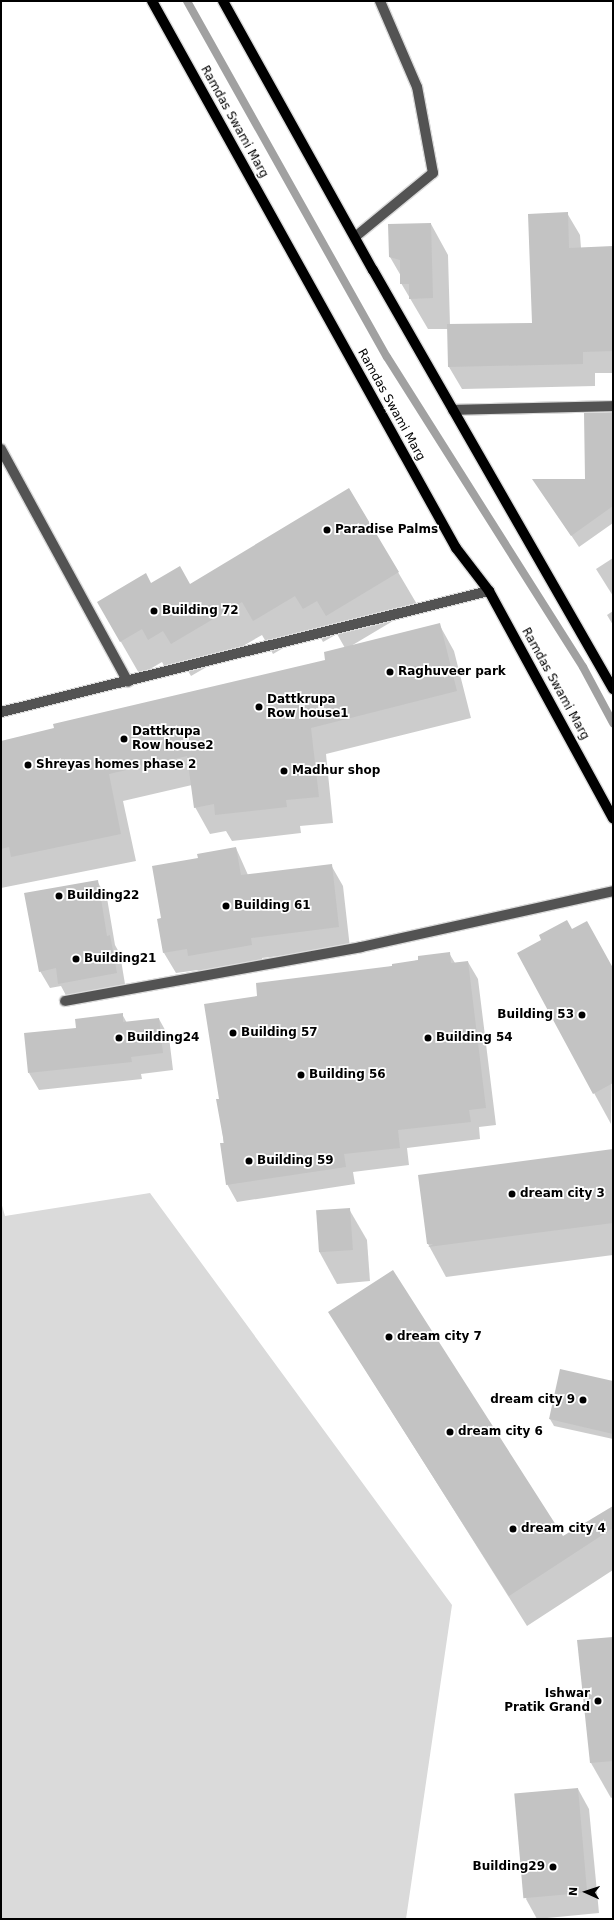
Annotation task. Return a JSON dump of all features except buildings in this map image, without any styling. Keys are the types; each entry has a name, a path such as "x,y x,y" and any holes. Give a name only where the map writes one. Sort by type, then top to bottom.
{"main road":[{"name":"Ramdas Swami Marg","path":"152,1 456,548 489,591 613,818"},
{"path":"222,1 453,410 613,689"}],"street":[{"path":"355,237 433,173 417,87 380,1"},
{"path":"453,410 613,406"},
{"path":"1,449 128,682"},
{"path":"1,712 128,682 489,591"},
{"path":"65,1001 361,946 613,890"}],"shaded area":[{"path":"150,1193 452,1605 406,1919 1,1919 1,1202 5,1216"}],"waterway":[{"path":"187,1 387,357 583,667 613,723"}],"place":[{"name":"Paradise Palms","path":"327,530"},
{"name":"Building 72","path":"154,611"},
{"name":"Raghuveer park","path":"390,672"},
{"name":"Dattkrupa Row house1","path":"259,707"},
{"name":"Dattkrupa Row house2","path":"124,739"},
{"name":"Shreyas homes phase 2","path":"28,765"},
{"name":"Madhur shop","path":"284,771"},
{"name":"Building22","path":"59,896"},
{"name":"Building 61","path":"226,906"},
{"name":"Building21","path":"76,959"},
{"name":"Building 53","path":"582,1015"},
{"name":"Building 57","path":"233,1033"},
{"name":"Building24","path":"119,1038"},
{"name":"Building 54","path":"428,1038"},
{"name":"Building 56","path":"301,1075"},
{"name":"Building 59","path":"249,1161"},
{"name":"dream city 3","path":"512,1194"},
{"name":"dream city 7","path":"389,1337"},
{"name":"dream city 9","path":"583,1400"},
{"name":"dream city 6","path":"450,1432"},
{"name":"dream city 4","path":"513,1529"},
{"name":"Ishwar Pratik Grand","path":"598,1701"},
{"name":"Building29","path":"553,1867"}]}
